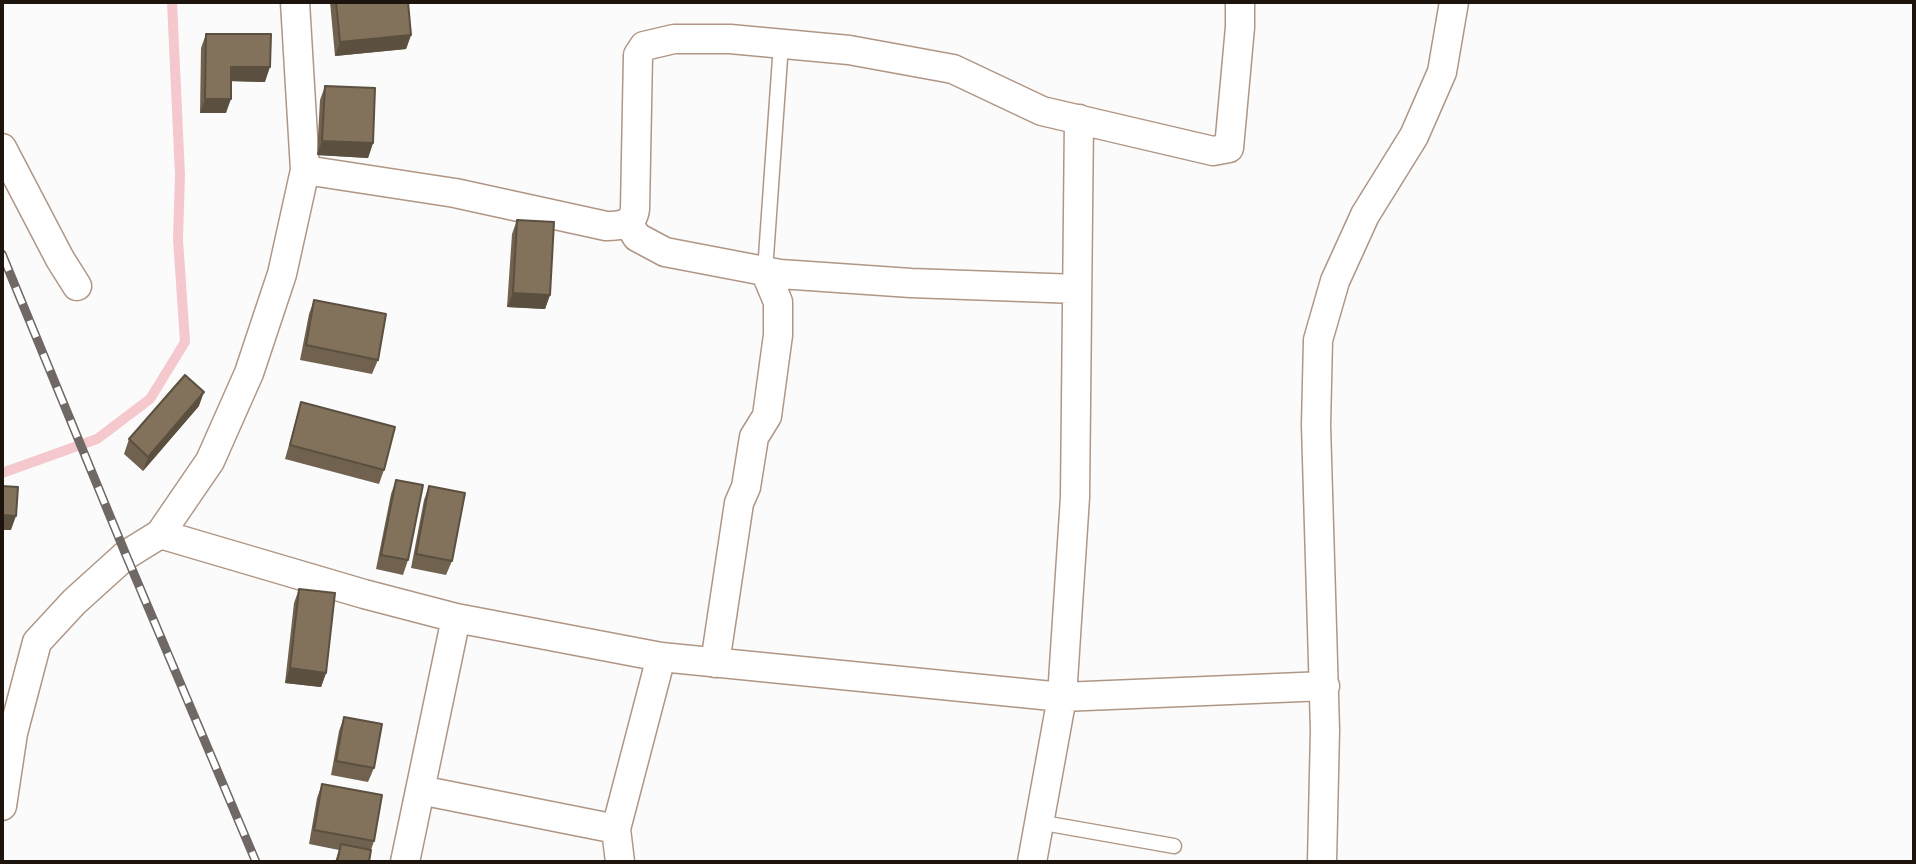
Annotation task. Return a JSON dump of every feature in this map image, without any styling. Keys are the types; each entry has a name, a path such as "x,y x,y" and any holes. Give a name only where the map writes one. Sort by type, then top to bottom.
{"street":[{"path":"2,806 8,733 37,642 74,602 126,555 160,534 210,461 249,373 282,274 305,170 295,2"},
{"path":"305,170 455,193 606,226 628,223 635,209 638,55 644,46 674,39 730,39 849,50 953,69 1042,111 1213,151 1229,148 1240,2"},
{"path":"1322,862 1325,686 1316,425 1318,340 1335,281 1365,215 1414,136 1442,72 1454,2"},
{"path":"1032,862 1062,697 1075,497 1079,119"},
{"path":"2,148 77,286"},
{"path":"628,223 637,237 665,252 780,274 1077,289"},
{"path":"715,663 739,503 746,487 754,437 767,416 778,335 778,302 765,271"},
{"path":"160,534 456,618 661,657 1062,697 1325,686"},
{"path":"405,862 456,618"},
{"path":"620,862 616,829 661,657"},
{"path":"420,790 616,829"}],"lane":[{"path":"765,271 781,44"},
{"path":"1038,822 1174,846"}],"building":[{"path":"336,2 408,2 411,35 340,42"},
{"path":"206,34 271,34 270,67 231,67 231,99 205,99"},
{"path":"325,86 375,88 373,143 322,141"},
{"path":"517,220 554,222 550,295 513,293"},
{"path":"314,300 386,314 378,360 306,345"},
{"path":"185,375 204,392 148,457 129,439"},
{"path":"301,402 395,427 384,470 290,445"},
{"path":"396,480 423,485 408,560 381,555"},
{"path":"2,486 18,487 16,516 2,515"},
{"path":"429,486 465,493 452,561 416,554"},
{"path":"299,589 335,593 326,673 290,668"},
{"path":"344,717 382,724 374,768 336,761"},
{"path":"322,784 382,795 374,841 314,830"},
{"path":"341,844 371,850 369,862 337,862"}],"waterway":[{"path":"2,473 97,439 150,399 185,342 178,239 180,175 172,2"}],"railway":[{"path":"2,254 256,862"}]}
